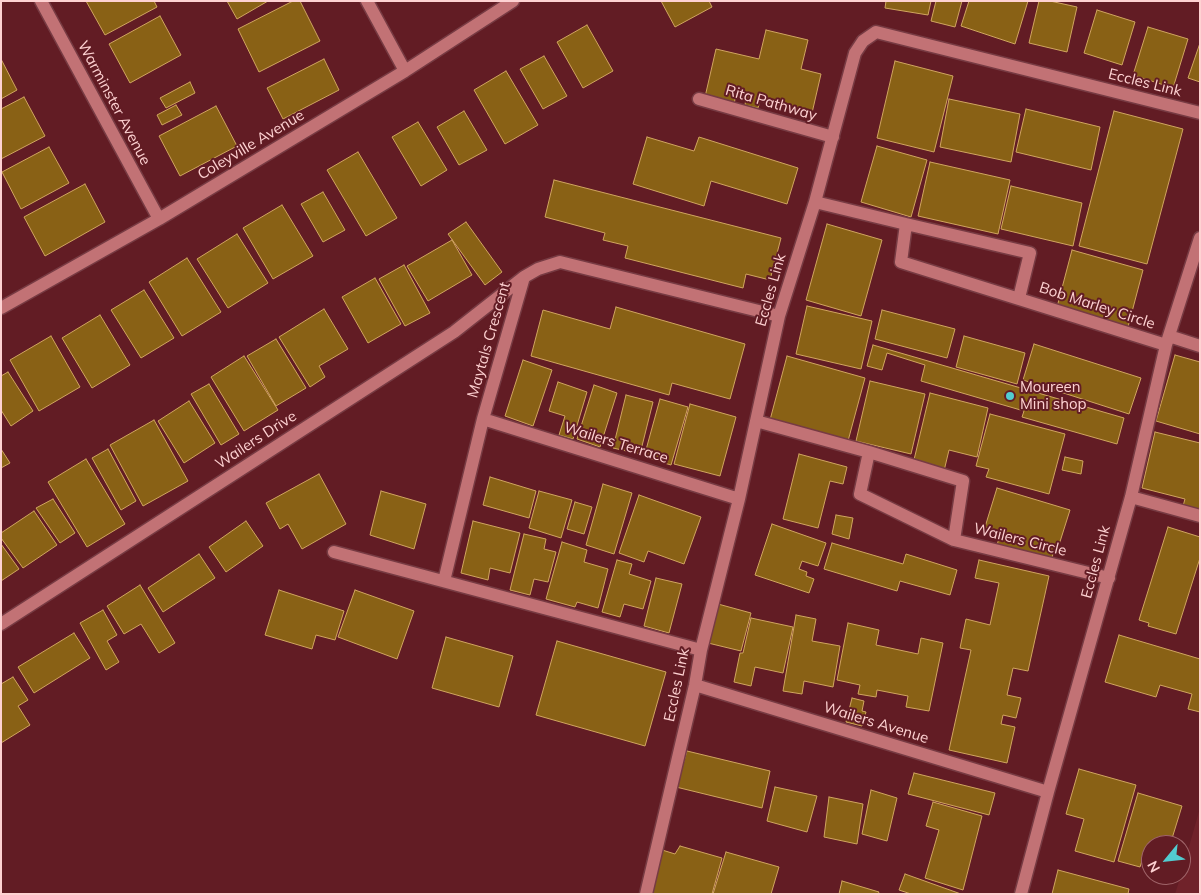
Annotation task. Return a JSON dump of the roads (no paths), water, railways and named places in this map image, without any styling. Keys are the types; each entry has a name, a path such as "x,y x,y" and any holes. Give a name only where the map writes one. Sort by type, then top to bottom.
{"street":[{"name":"Warminster Avenue","path":"41,1 158,219"},
{"path":"367,1 405,71"},
{"name":"Coleyville Avenue","path":"1,308 158,219 405,71 513,1"},
{"name":"Eccles Link","path":"646,894 695,685 701,650 739,499 779,316 815,202 855,53 863,41 876,32 1200,114"},
{"name":"Rita Pathway","path":"700,99 833,137"},
{"name":"Bob Marley Circle","path":"815,202 1030,253 1019,298"},
{"name":"Bob Marley Circle","path":"906,224 901,262 1167,341 1200,346"},
{"name":"Eccles Link","path":"1021,894 1131,497 1167,341 1200,238"},
{"name":"Maytals Crescent","path":"444,581 483,419 524,277 538,269 560,262 779,316"},
{"name":"Wailers Drive","path":"1,624 454,332 524,277"},
{"name":"Wailers Terrace","path":"483,419 739,499"},
{"name":"Wailers Circle","path":"756,420 964,481 954,540"},
{"name":"Wailers Circle","path":"870,452 860,494 954,540 1109,578"},
{"path":"1131,497 1200,516"},
{"path":"334,552 701,650"},
{"name":"Wailers Avenue","path":"695,685 1048,792"}],"place":[{"name":"Moureen Mini shop","path":"1010,396"}]}
